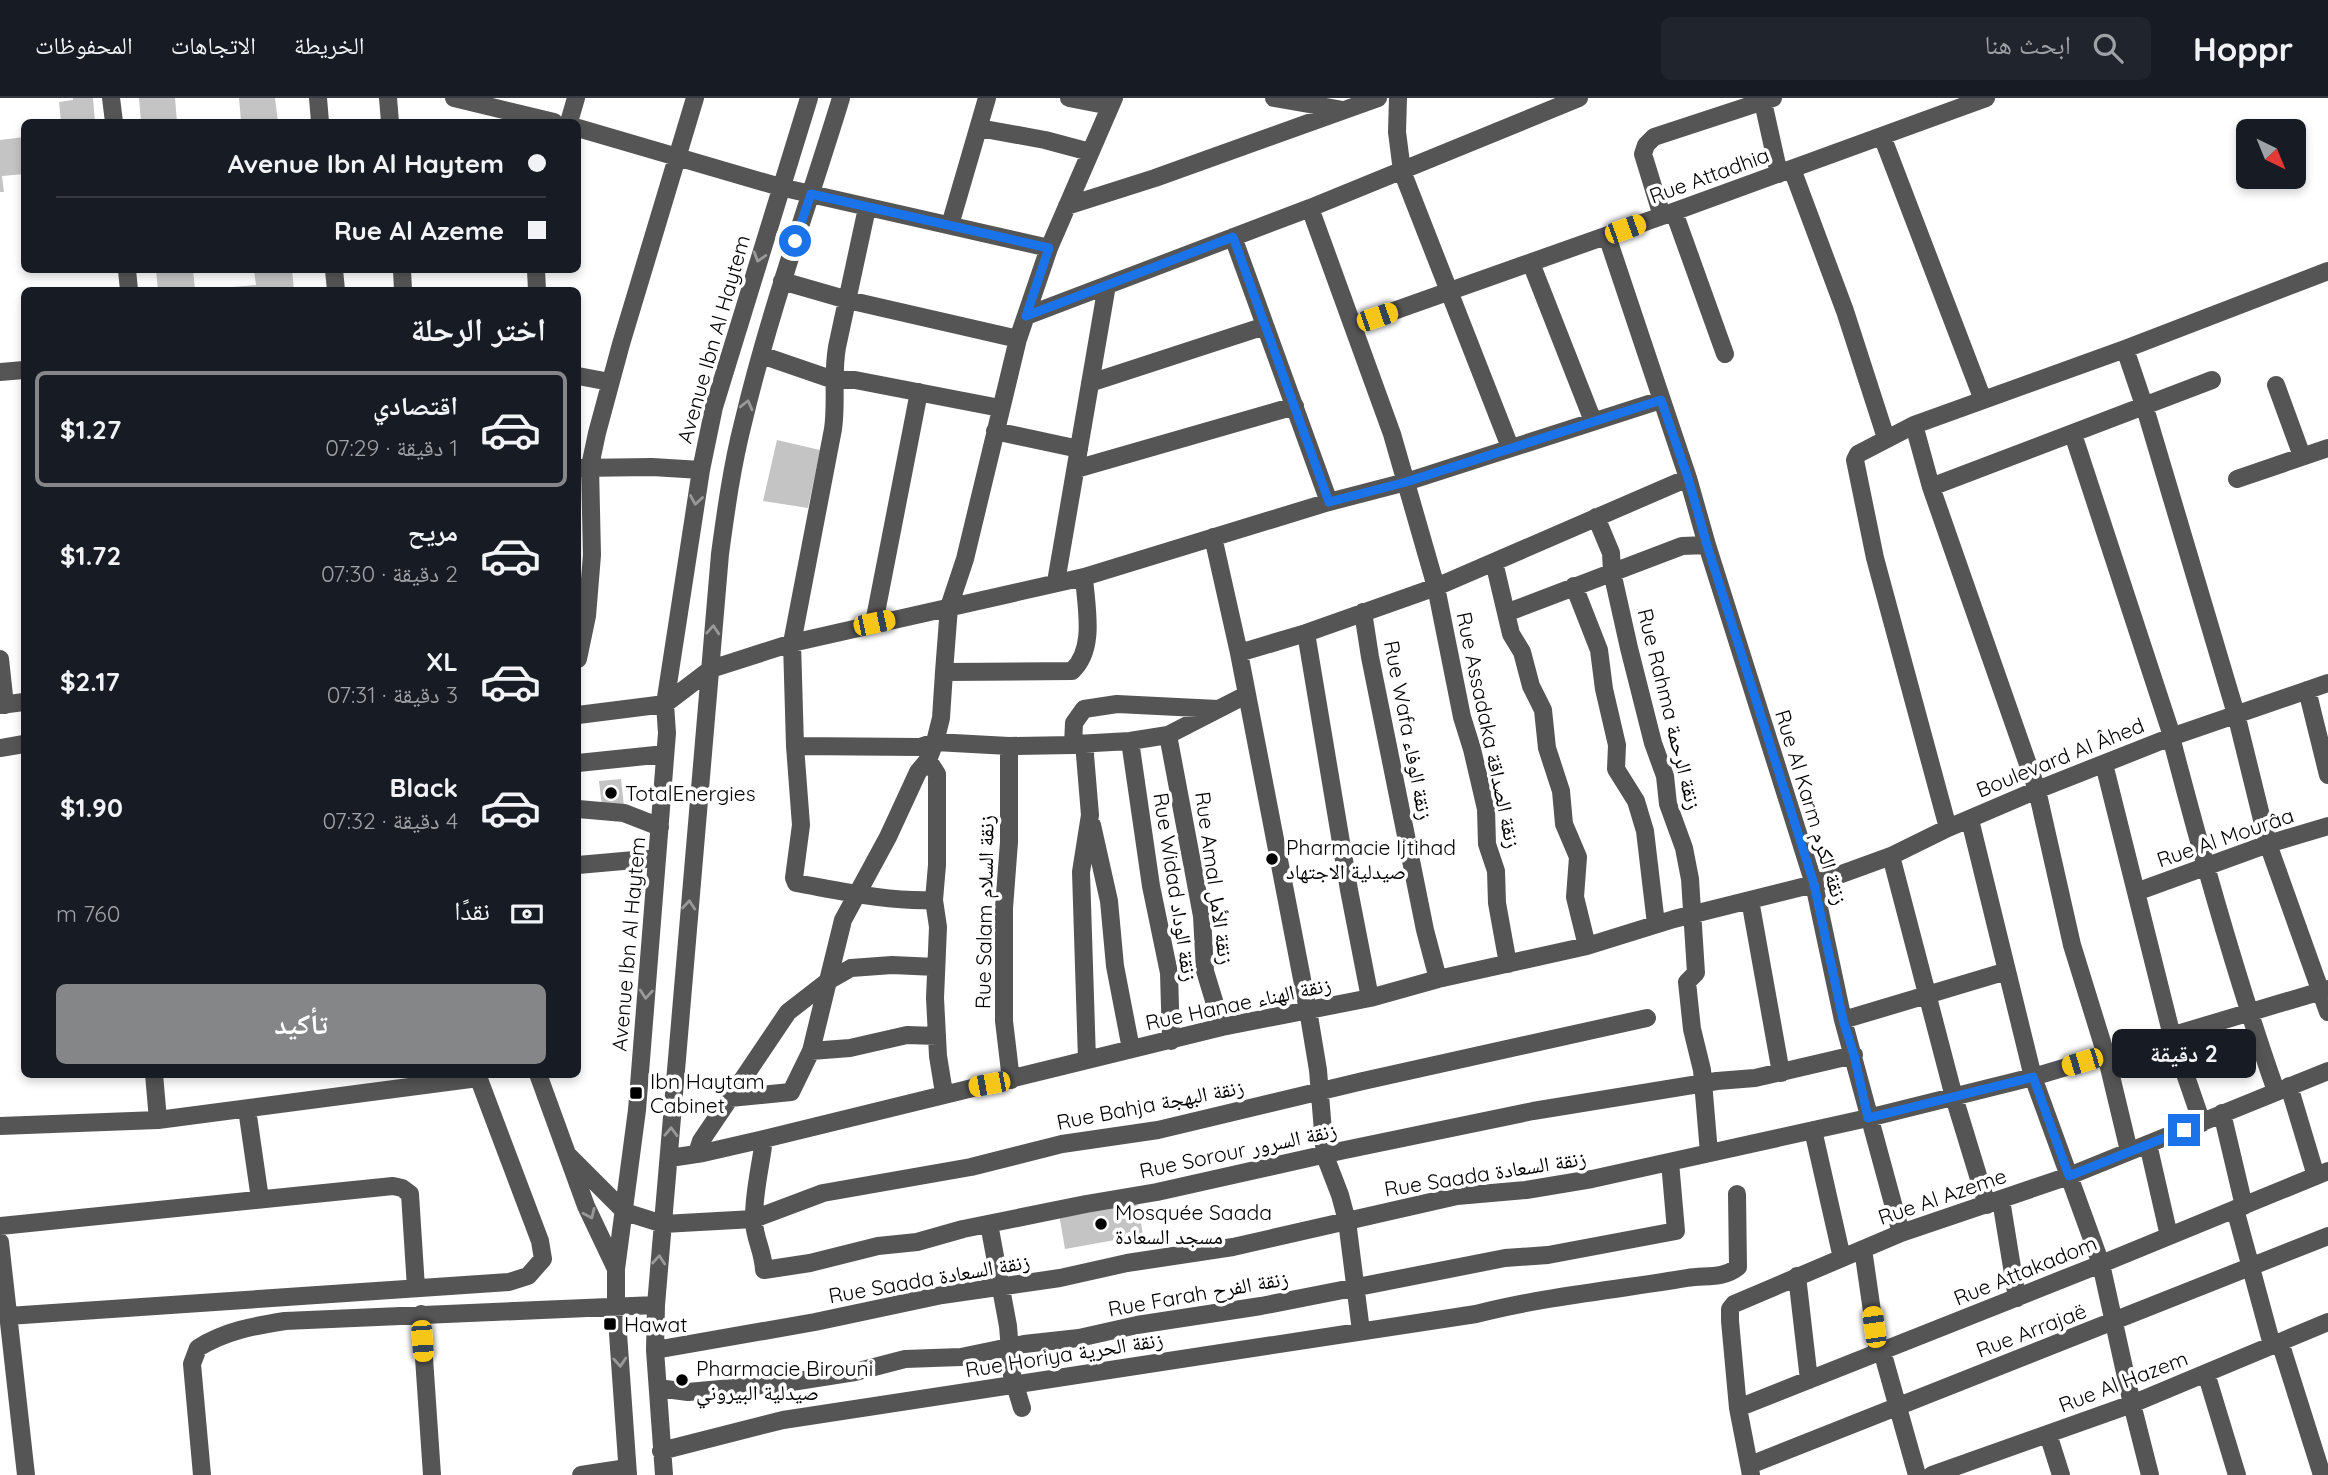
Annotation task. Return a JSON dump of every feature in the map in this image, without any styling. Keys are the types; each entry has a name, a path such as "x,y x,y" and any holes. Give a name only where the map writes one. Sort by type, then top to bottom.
{"street":[{"path":"111,98 114,119"},
{"path":"318,98 320,119"},
{"path":"388,98 390,119"},
{"path":"454,98 542,119"},
{"path":"570,119 576,98"},
{"path":"581,644 587,615 592,555 584,467 695,98"},
{"name":"Avenue Ibn Al Haytem","path":"627,1472 616,1269 637,1110 660,827 665,704 701,470 723,376 809,98"},
{"path":"664,1475 656,1350 656,1305 716,592 728,499 742,426 782,281 841,98"},
{"path":"950,225 987,98"},
{"path":"730,1098 791,1092 811,1051 843,920 935,742 943,694 948,607 965,559 1018,339 1049,248 1112,102 1069,98"},
{"path":"1274,98 1343,110"},
{"path":"1068,206 1155,178 1378,98"},
{"path":"1398,98 1397,132 1402,171 1510,447"},
{"path":"1026,316 1310,208 1579,98"},
{"name":"Rue Attadhia","path":"1354,325 1986,98"},
{"path":"1725,354 1643,154 1646,145 1654,137 1768,100 1785,172 1845,311 1886,438"},
{"path":"979,128 1045,140 1090,152"},
{"path":"581,129 780,187 1049,248"},
{"path":"1882,136 1983,400"},
{"path":"867,208 837,347 833,429 792,643 801,825 794,878 796,883 857,893 918,901 934,900"},
{"name":"Rue Assadaka زنقة الصداقة","path":"1310,208 1354,325 1406,482 1436,587 1462,718 1486,809 1487,844 1496,870 1497,903 1508,964"},
{"name":"Rue Al Karm زنقة الكرم","path":"1607,236 1688,478 1814,884 1843,1020 1901,1233"},
{"path":"1233,237 1329,502"},
{"path":"1531,263 1594,421"},
{"path":"1948,828 1875,558 1855,460 1864,450 1914,425 2125,349 2328,271"},
{"path":"782,281 848,300 1018,339"},
{"path":"1056,582 1107,285"},
{"path":"1090,383 1265,326"},
{"path":"2125,349 2236,714 2268,844 2325,990 2328,1012"},
{"path":"761,355 834,380 855,380 1000,408"},
{"path":"0,372 21,370"},
{"path":"581,377 610,382"},
{"path":"1931,487 2213,380"},
{"path":"2276,385 2302,456"},
{"path":"874,623 919,392"},
{"path":"581,715 665,704 711,669 792,643 1084,577 1329,502 1406,482 1661,400"},
{"path":"1076,469 1294,406"},
{"path":"1914,425 1931,487 2037,790 2072,945 2106,1055 2129,1151"},
{"path":"995,431 1079,449"},
{"path":"2073,434 2171,736 2204,866 2248,1012 2322,1174"},
{"path":"2237,479 2328,448"},
{"path":"584,467 701,470"},
{"path":"1239,653 1306,633 1436,587 1688,478"},
{"name":"Rue Rahma زنقة الرحمة","path":"1596,517 1611,553 1612,572 1653,743 1665,776 1668,804 1684,848 1690,879 1696,974 1687,982 1692,1030 1703,1084"},
{"path":"1213,537 1239,653 1308,1010 1325,1156 1347,1221 1362,1331"},
{"path":"1506,613 1682,546 1707,545"},
{"path":"1494,562 1511,634 1522,652 1531,686 1543,710 1547,748 1562,791 1564,824 1577,857 1575,897 1587,946"},
{"path":"944,672 1072,671 1084,656 1088,632 1084,577"},
{"path":"1574,586 1599,650 1604,688 1617,745 1616,769 1636,801 1645,831 1656,924"},
{"name":"Rue Wafa زنقة الوفاء","path":"1363,612 1423,920 1438,979"},
{"path":"1306,633 1370,998"},
{"path":"0,659 2,705 21,702"},
{"name":"Boulevard Al Âhed","path":"1814,884 1891,856 1948,828 2171,736 2328,682"},
{"path":"2307,690 2328,775"},
{"path":"795,746 920,747 935,742 1009,746 1130,741 1168,735 1246,695"},
{"path":"1131,1049 1115,966 1109,901 1090,815 1085,755 1074,723 1084,709 1117,704 1218,709"},
{"name":"Rue Amal زنقة الأمل","path":"1168,735 1202,916 1205,971 1222,1027"},
{"name":"Rue Widad زنقة الوداد","path":"1130,741 1149,875 1169,973 1171,1041"},
{"path":"0,748 21,744"},
{"name":"Rue Salam زنقة السلام","path":"1009,746 1004,1021 1012,1080"},
{"path":"581,764 665,754"},
{"path":"928,760 937,774 937,865 934,900 938,927 937,1035 944,1093"},
{"path":"2104,764 2172,1036 2202,1123"},
{"path":"581,809 624,813 660,827"},
{"path":"1087,1060 1081,872 1090,815"},
{"path":"1970,820 2033,1077 2101,1264 2150,1475"},
{"name":"Rue Al Mourâa","path":"2136,892 2268,844 2328,826"},
{"path":"1891,856 1954,1097 1994,1202 2017,1298"},
{"path":"581,865 657,858"},
{"name":"Rue Hanae زنقة الهناء","path":"670,1158 764,1139 1222,1027 1370,998 1438,979 1587,946 1692,914 1814,884"},
{"path":"1750,900 1781,1073"},
{"path":"704,1153 698,1150 698,1145 788,1012 828,981 851,968 892,965 936,967"},
{"path":"1843,1020 2007,971"},
{"name":"Rue Saada زنقة السعادة","path":"656,1350 815,1322 942,1295 1060,1278 1127,1262 1233,1247 1457,1196 1552,1186 1670,1162 1868,1118 2033,1077 2325,990"},
{"name":"Rue Bahja زنقة البهجة","path":"663,1224 754,1219 823,1193 971,1167 1062,1144 1158,1130 1647,1018"},
{"path":"811,1051 850,1048 907,1035 937,1035"},
{"name":"Rue Sorour زنقة السرور","path":"764,1139 754,1219 756,1236 763,1251 764,1270 810,1263 878,1246 917,1242 989,1224 1157,1192 1534,1111 1755,1078 1854,1055"},
{"name":"Rue Al Azeme","path":"1750,1470 1738,1408 1730,1309 1740,1300 1901,1233 2069,1176 2328,1071"},
{"path":"154,1078 158,1120"},
{"path":"0,1126 158,1120 463,1078"},
{"path":"8,1316 509,1282 528,1276 543,1259 540,1241 478,1078"},
{"path":"540,1078 586,1206 616,1269"},
{"path":"1703,1084 1709,1153"},
{"path":"247,1109 260,1199"},
{"path":"2222,1114 2250,1266 2322,1475"},
{"path":"1813,1130 1842,1258"},
{"path":"2148,1144 2169,1236"},
{"path":"569,1156 625,1212 663,1224"},
{"name":"Rue Farah زنقة الفرح","path":"658,1388 688,1392 785,1383 855,1372 905,1359 961,1357 1009,1347 1079,1339 1137,1325 1261,1306 1505,1258 1548,1255 1676,1231 1670,1162"},
{"name":"Rue Attakadom","path":"1738,1408 2322,1174"},
{"path":"0,1226 393,1186 410,1194 416,1288"},
{"name":"Rue Horiya زنقة الحرية","path":"662,1451 783,1420 1476,1314 1568,1295 1700,1276 1727,1275 1738,1267 1737,1194"},
{"path":"989,1224 1008,1326 1014,1385 1022,1408"},
{"name":"Rue Arrajaë","path":"1750,1470 1899,1406 2328,1236"},
{"path":"0,1242 26,1475"},
{"path":"1863,1249 1880,1352 1899,1406 1917,1475"},
{"path":"1797,1276 1809,1380"},
{"path":"202,1475 191,1377 195,1350 219,1336 247,1327 285,1321 656,1305"},
{"path":"421,1314 432,1475"},
{"name":"Rue Al Hazem","path":"1932,1475 1980,1467 2048,1434 2132,1404 2328,1321"},
{"path":"2206,1373 2236,1475"},
{"path":"2048,1434 2061,1475"},
{"path":"581,1475 627,1472"}],"building":[{"path":"93,98 95,119 61,119 59,102"},
{"path":"139,98 175,98 177,119 141,119"},
{"path":"239,98 275,98 278,119 241,119"},
{"path":"21,137 21,174 2,176 4,192 0,192 0,140"},
{"path":"156,273 193,273 195,287 158,287"},
{"path":"254,273 292,273 294,287 232,287 256,285"},
{"path":"777,440 820,450 808,508 763,501"},
{"name":"TotalEnergies","path":"621,779 624,806 602,807 599,781"},
{"name":"Mosquée Saada مسجد السعادة","path":"1137,1200 1143,1235 1065,1249 1059,1214"}],"place":[{"name":"TotalEnergies","path":"611,793"},
{"name":"Pharmacie Ijtihad صيدلية الاجتهاد","path":"1272,859"},
{"name":"Ibn Haytam Cabinet","path":"636,1093"},
{"name":"Mosquée Saada مسجد السعادة","path":"1101,1224"},
{"name":"Hawat","path":"610,1324"},
{"name":"Pharmacie Birouni صيدلية البيروني","path":"682,1380"}],"route":[{"path":"795,241 811,194 1049,248 1026,316 1233,237 1329,502 1406,482 1661,400 1688,478 1814,884 1843,1020 1868,1118 2033,1077 2069,1176 2184,1130"}]}
